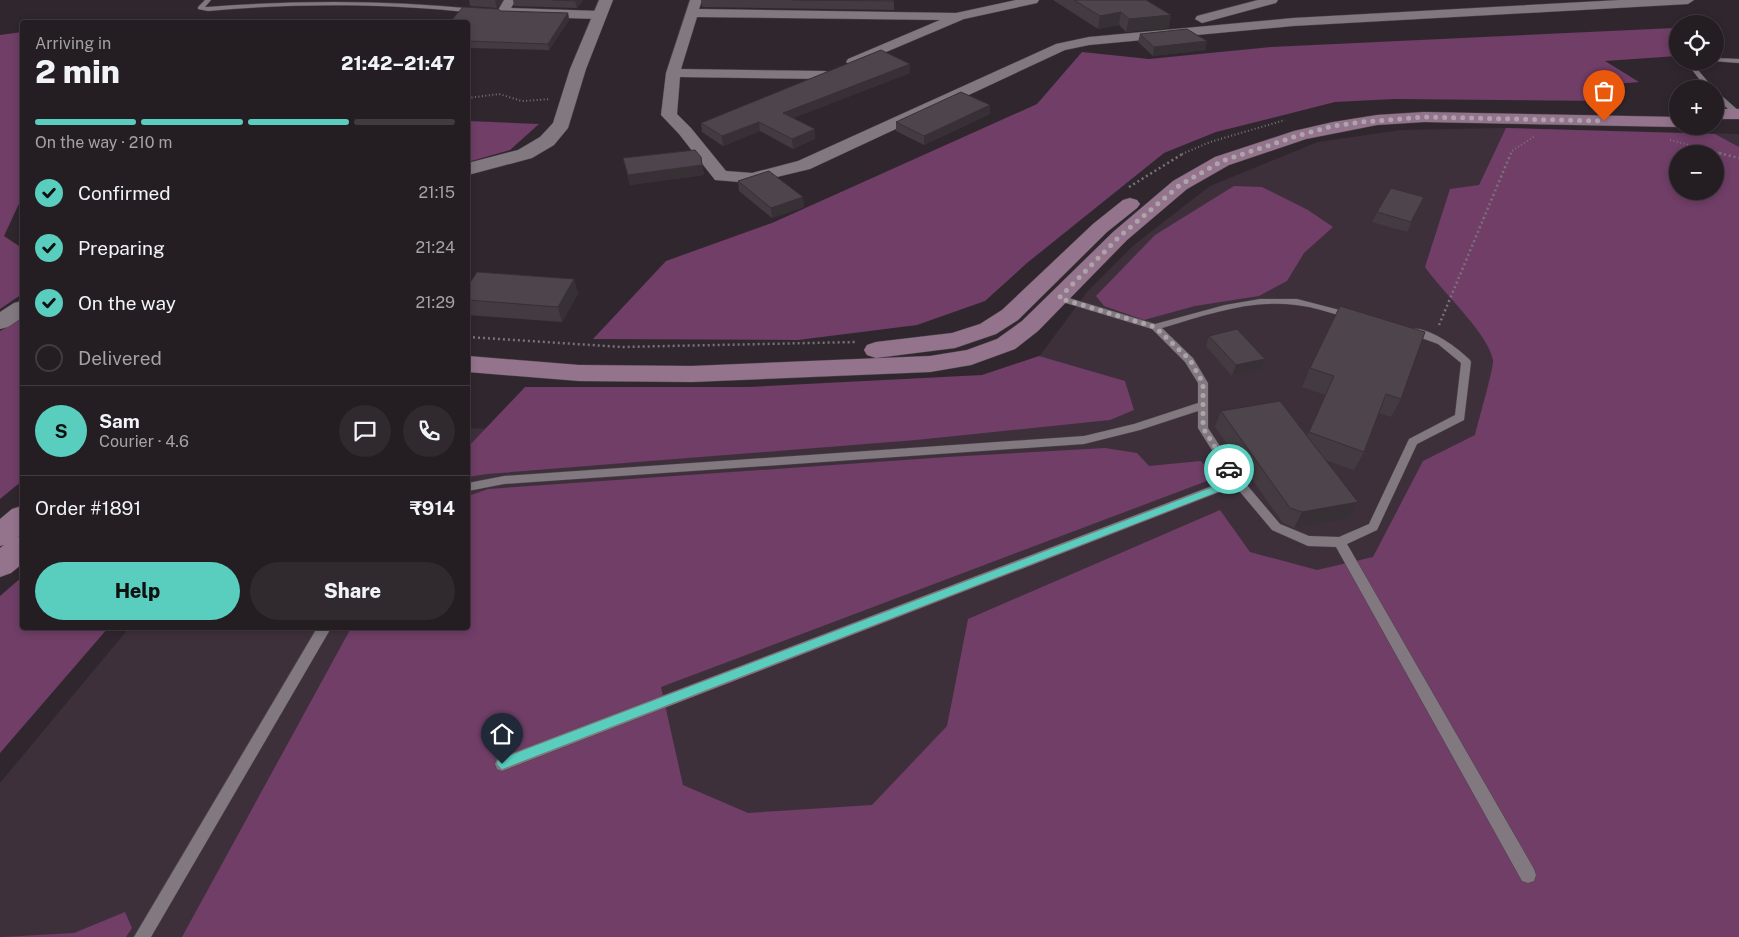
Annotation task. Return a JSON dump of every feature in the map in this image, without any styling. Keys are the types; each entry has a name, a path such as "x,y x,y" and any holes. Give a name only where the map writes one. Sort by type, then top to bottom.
{"main road":[{"path":"470,347 586,356 695,358 885,350 955,340 988,328 1010,315 1100,228 1162,178 1206,153 1286,127 1321,118 1357,113 1416,109 1669,113"},
{"path":"1724,115 1739,117"},
{"path":"470,364 579,373 692,374 930,364 971,357 1006,344 1030,326 1120,236 1180,185 1222,161 1300,135 1333,126 1377,120 1424,117 1669,130"},
{"path":"1724,120 1739,117"},
{"path":"0,535 20,519"},
{"path":"0,565 20,549"}],"street":[{"path":"470,168 525,154 547,141 562,124 578,69 602,8 499,12 510,0"},
{"path":"789,89 960,16 1033,0"},
{"path":"1142,35 1272,0"},
{"path":"960,16 693,7 673,73 669,115 721,176 752,178 804,165 1061,47 1089,41 1293,22 1688,0"},
{"path":"673,73 833,71"},
{"path":"684,131 702,124"},
{"path":"0,322 20,309"}],"lane":[{"path":"208,0 200,8 208,9 270,3 384,2 413,3 488,12"},
{"path":"1724,60 1739,61"},
{"path":"1695,70 1703,80"},
{"path":"1724,101 1739,117"},
{"path":"1059,298 1155,327 1190,360 1203,383 1203,428 1237,481 1276,527 1308,541 1340,542 1373,527 1413,442 1460,417 1466,362 1452,348 1434,337 1397,328"},
{"path":"1155,327 1229,306 1261,301 1298,302 1361,318"},
{"path":"470,487 504,480 1084,440 1136,427 1204,405"},
{"path":"502,764 1237,481"},
{"path":"1340,542 1528,875"},
{"path":"142,937 323,630"}],"path":[{"path":"470,98 498,94 522,101 570,97"},
{"path":"1434,337 1512,151 1539,134"},
{"path":"1684,135 1739,158"}],"shaded area":[{"path":"1669,28 1669,57 1605,61 1639,82 1592,86 1612,101 1394,99 1335,102 1216,132 1164,153 1027,263 985,301 917,325 798,340 593,339 666,261 772,223 1037,104 1082,52 1149,59 1271,47"},
{"path":"20,32 20,201 4,236 20,247 20,295 0,309 0,35"},
{"path":"470,121 539,124 510,150 470,161"},
{"path":"1506,128 1669,132 1669,135 1739,134 1739,937 0,937 0,783 127,630 470,630 470,428 507,430 1013,392 1087,292 1134,245 1210,186 1318,142 1401,130"},
{"path":"1506,128 1669,133 1669,135 1717,135 1739,147 1739,937 182,937 350,630 470,630 470,495 488,489 1105,448 1137,453 1149,466 1201,461 1215,478 661,687 683,785 748,813 872,805 947,726 968,619 1220,510 1250,552 1317,570 1373,557 1423,461 1475,435 1493,365 1489,349 1474,325 1425,267 1450,189 1479,185"},
{"path":"1234,186 1262,187 1308,210 1333,227 1304,253 1287,281 1259,296 1195,306 1144,320 1104,306 1096,296 1155,235"},
{"path":"20,320 20,483 0,499 0,331"},
{"path":"1039,356 1125,381 1134,410 1110,420 916,440 470,477 470,445 525,387 748,387 982,375"},
{"path":"20,579 20,630 106,630 0,753 0,596"},
{"path":"125,912 132,928 126,937 3,937 74,933"}],"building":[{"path":"793,0 891,0 894,1"},
{"path":"1074,0 1146,0 1171,15 1129,19 1121,12 1100,16"},
{"path":"463,7 498,9 501,11 568,13 548,44 470,41 470,20 452,20"},
{"path":"1187,29 1207,41 1154,47 1140,34"},
{"path":"881,50 910,64 783,113 815,129 792,139 759,122 722,136 701,123"},
{"path":"961,92 990,105 924,136 896,122"},
{"path":"695,150 701,157 702,165 628,175 623,158"},
{"path":"769,171 803,197 771,208 738,181"},
{"path":"1391,188 1424,197 1411,222 1377,212"},
{"path":"477,272 574,279 558,307 470,300 470,283"},
{"path":"1340,306 1425,332 1401,399 1386,394 1364,452 1309,432 1334,376 1310,368"},
{"path":"1237,329 1265,359 1236,365 1209,336"},
{"path":"1280,401 1358,502 1302,512 1290,508 1221,411"}],"way so far":[{"path":"1229,469 1203,428 1203,383 1190,360 1155,327 1059,298 1120,236 1180,185 1222,161 1333,126 1377,120 1424,117 1604,121"}],"route":[{"path":"502,764 1237,481 1229,469"}]}
